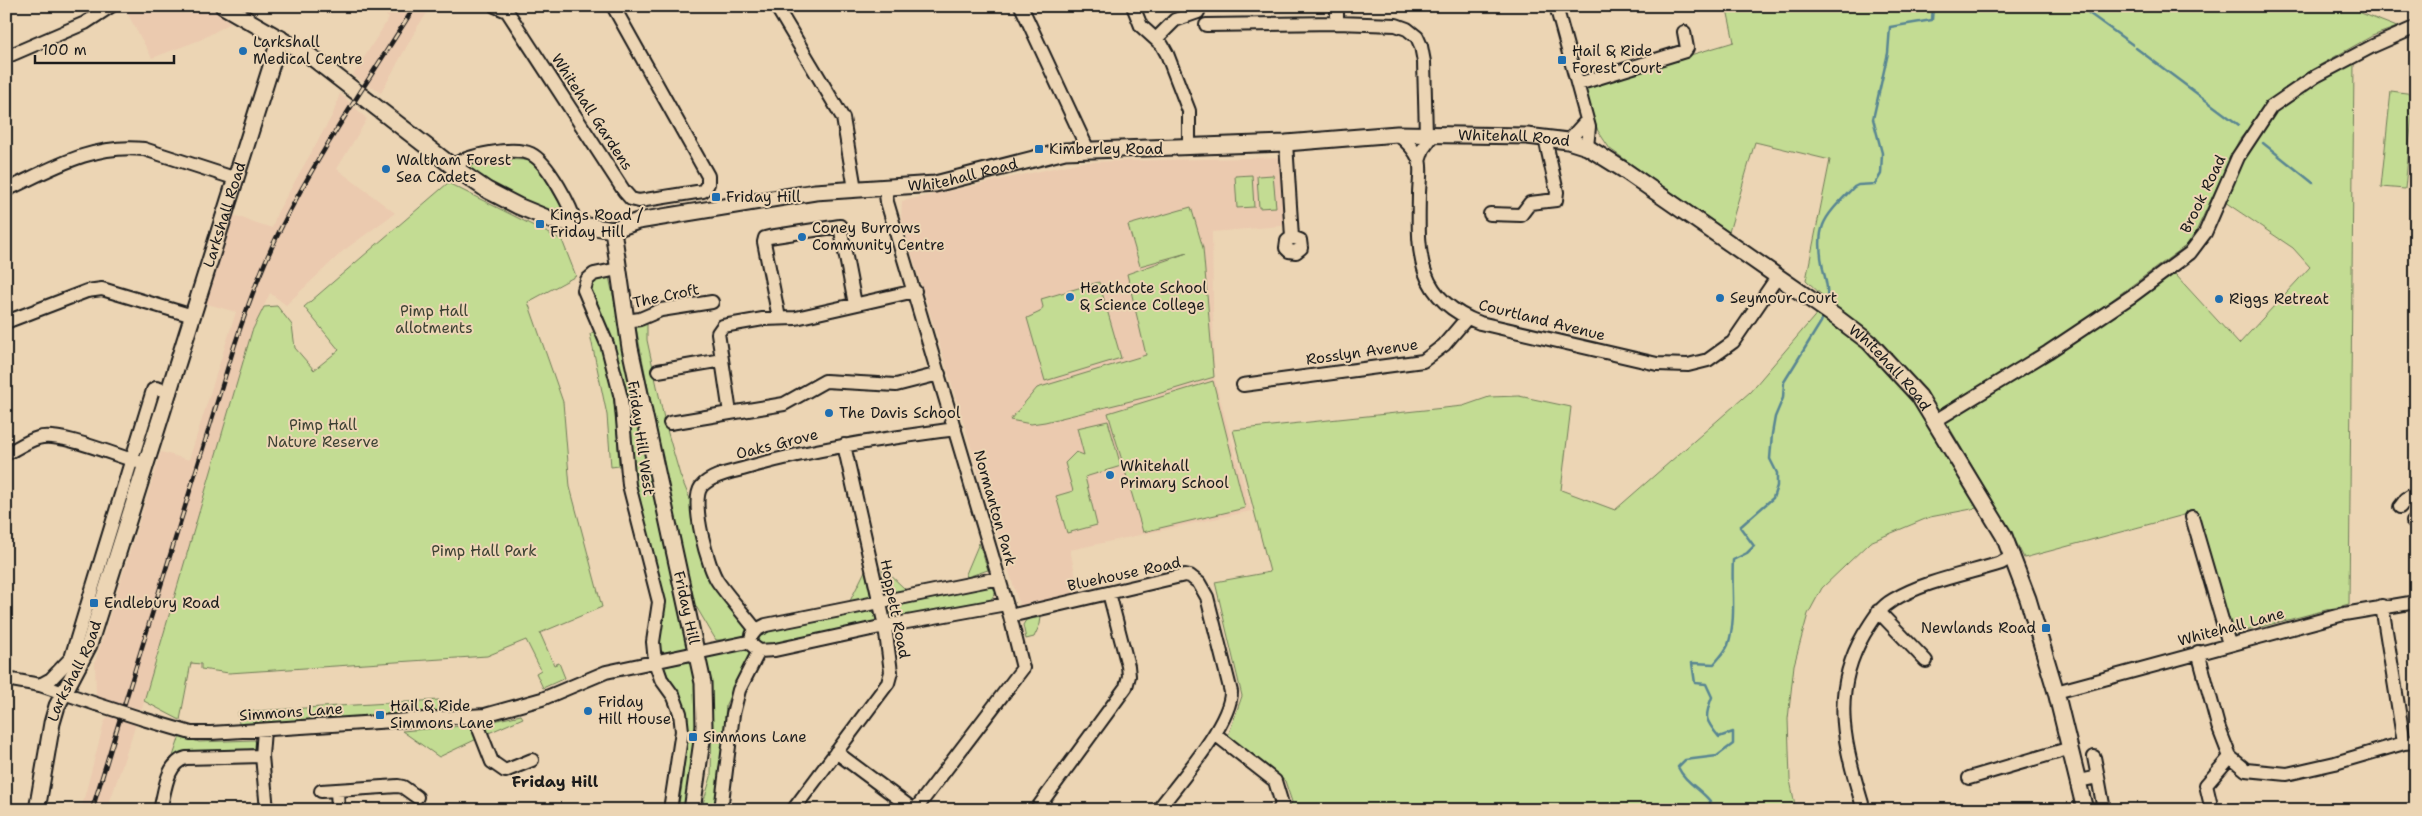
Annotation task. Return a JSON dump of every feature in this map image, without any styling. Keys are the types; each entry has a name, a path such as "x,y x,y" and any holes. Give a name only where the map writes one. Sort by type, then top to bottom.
{"main road":[{"path":"223,6 242,19 310,56 452,166 487,190 518,206 552,220 613,230"},
{"name":"Larkshall Road","path":"37,810 52,723 57,706 89,645 280,38"},
{"name":"Whitehall Road","path":"613,230 638,221 815,192 935,184 1047,154 1088,150 1286,143 1397,134 1545,138 1587,147 1624,170 1836,317 1869,342 1919,396 1995,521 2013,556 2056,692 2079,781 2084,810"},
{"name":"Friday Hill","path":"613,230 626,321 703,683 704,727 692,810"}],"street":[{"path":"6,57 85,24 111,6"},
{"name":"Whitehall Gardens","path":"501,7 631,199 638,201 703,191 708,184 708,176 613,6"},
{"path":"776,6 843,118 855,189"},
{"path":"1021,6 1088,150"},
{"path":"1133,6 1141,26 1156,39 1167,54 1189,111 1189,147"},
{"path":"1337,6 1337,23"},
{"path":"1556,6 1589,127 1587,147"},
{"path":"1156,39 1175,20 1198,12"},
{"path":"1206,24 1337,23 1396,26 1407,29 1416,37 1421,46 1424,62 1430,134 1419,160"},
{"name":"Brook Road","path":"1935,421 2048,352 2132,296 2190,253 2205,233 2238,157 2271,107 2316,76 2416,27"},
{"path":"1578,84 1685,52 1687,48 1684,32"},
{"path":"1568,142 1587,120"},
{"path":"1397,134 1409,143 1419,160"},
{"path":"1490,214 1520,215 1530,203 1556,200 1557,192 1545,138"},
{"path":"1286,143 1292,237"},
{"path":"6,190 87,152 130,147 144,149 237,179"},
{"path":"452,166 464,160 490,153 520,152 531,154 539,161 563,193 572,209 576,225"},
{"name":"Courtland Avenue","path":"1419,160 1419,252 1423,269 1440,298 1467,318 1657,364 1688,365 1708,360 1733,342 1778,276"},
{"name":"Normanton Park","path":"885,187 887,202 999,578 1023,668 914,810"},
{"path":"671,197 673,215"},
{"path":"779,318 764,242 765,238 769,236 840,226 855,304"},
{"name":"Friday Hill West","path":"618,269 590,277 585,284 584,290 607,344 621,398 629,485 659,602 653,642 655,662 661,679 674,697 680,713 682,732 670,810"},
{"path":"6,322 88,291 102,289 193,316"},
{"path":"730,413 718,332 723,326 779,318 796,318 914,291"},
{"name":"The Croft","path":"626,321 640,319 661,310 712,302"},
{"name":"Rosslyn Avenue","path":"1243,385 1423,361 1444,345 1467,318"},
{"path":"658,371 722,360"},
{"path":"670,423 784,404 825,381 896,385 939,374"},
{"name":"Larkshall Road","path":"40,684 51,678 71,658 154,390 156,388 170,392"},
{"name":"Oaks Grove","path":"756,630 714,574 698,518 697,498 700,488 714,478 784,457 844,445 955,429"},
{"path":"6,454 38,438 48,436 147,464"},
{"name":"Hoppett Road","path":"793,810 888,683 890,672 885,626 878,602 844,445"},
{"path":"2400,507 2406,499 2416,493"},
{"path":"2192,517 2229,644"},
{"path":"1864,810 1848,760 1842,700 1854,653 1878,610 1910,591 2001,563 2013,556"},
{"name":"Bluehouse Road","path":"759,651 775,650 885,626 1008,610 1109,594 1185,575 1190,576 1204,589 1232,692 1232,701 1215,734 1158,810"},
{"path":"721,810 733,714 739,690 759,651 748,642 756,630 766,625 999,578"},
{"path":"1036,810 1126,687 1129,676 1128,666 1109,594"},
{"name":"Whitehall Lane","path":"2056,692 2344,614 2382,606 2416,602"},
{"path":"2198,652 2218,726 2230,757 2246,770 2287,774 2335,763 2410,743 2382,606"},
{"path":"1878,610 1926,661"},
{"name":"Simmons Lane","path":"65,692 96,704 192,733 474,716 485,715 542,699 606,672 748,642"},
{"path":"6,680 40,684 65,692"},
{"path":"474,716 492,762 505,771 532,760"},
{"path":"264,730 262,756 267,810"},
{"path":"1215,734 1275,781 1282,804 1279,810"},
{"path":"1968,778 2071,748"},
{"path":"836,752 914,810"},
{"path":"160,810 171,769 177,761 186,758 262,756"},
{"path":"2094,757 2104,810"},
{"path":"2212,810 2206,785 2230,757"},
{"path":"2079,781 2098,777"},
{"path":"321,791 398,786 417,797"},
{"path":"337,790 338,810"}],"shaded area":[{"path":"128,6 210,6 231,23 200,40 152,58 126,11"},
{"path":"375,6 432,6 418,26 381,93 353,75 389,18"},
{"path":"340,93 367,119 337,169 395,213 343,251 286,305 270,293 252,331 142,709 104,700 96,695 95,662 161,452 189,460 236,312 204,303 233,215 272,228 277,213 333,114"},
{"name":"Heathcote School & Science College","path":"1287,157 1291,225 1212,232 1214,377 1251,511 1070,550 1080,596 1020,607 901,219 902,201 1082,162"},
{"path":"108,717 136,724 107,810 81,810 104,723"}],"green space":[{"path":"1733,6 2362,6 2361,13 2397,27 2372,36 2320,65 2269,104 2239,140 2191,242 2101,308 2107,319 2175,274 2239,344 2310,267 2293,248 2225,202 2235,176 2247,150 2271,114 2298,92 2354,61 2349,604 2230,635 2195,512 2024,558 2011,532 1948,425 1920,389 1806,280 1830,160 1755,142 1729,232 1610,149 1598,131 1583,87 1734,42 1727,9"},
{"path":"2391,91 2414,94 2405,189 2381,187"},
{"path":"491,159 529,160 544,177 567,216 513,196 462,167"},
{"path":"1252,175 1254,207 1237,208 1235,176"},
{"path":"1273,175 1276,207 1259,208 1257,176"},
{"path":"448,183 562,240 576,276 528,302 563,402 570,487 602,607 540,633 554,665 559,663 565,678 543,688 536,673 541,670 526,640 487,656 229,673 201,669 201,664 191,663 180,720 144,701 252,331 264,307 277,306 292,325 295,348 314,370 339,350 304,307"},
{"path":"1191,207 1203,248 1214,377 1151,396 1045,422 1031,424 1010,420 1037,388 1146,355 1127,274 1187,253 1140,266 1128,225"},
{"path":"609,277 690,643 686,649 664,653 660,649 658,642 665,606 631,474 625,401 587,296 593,278"},
{"path":"1099,282 1121,358 1045,381 1027,318 1040,312 1043,307 1041,299"},
{"path":"1819,311 1861,339 1912,395 1977,508 1930,517 1870,542 1822,588 1808,614 1794,665 1788,719 1790,780 1796,810 1287,810 1292,802 1285,781 1228,736 1242,696 1215,582 1270,572 1233,430 1463,406 1489,397 1519,396 1571,407 1561,490 1615,510 1750,392"},
{"path":"647,316 647,340 665,423 680,475 692,504 707,569 747,626 745,635 735,640 716,640 694,603 677,533 634,318"},
{"path":"596,330 610,378 616,414 619,466 611,467 607,415 590,334"},
{"path":"1213,381 1245,508 1143,532 1108,413"},
{"path":"1108,421 1121,466 1085,477 1097,525 1067,533 1056,496 1073,491 1065,463 1076,452 1084,455 1077,428"},
{"path":"979,543 988,570 967,577 966,574"},
{"path":"882,567 906,590 885,593"},
{"path":"865,571 871,597 850,601"},
{"path":"988,584 997,590 990,601 892,620 890,606"},
{"path":"872,608 876,620 871,624 766,647 758,641 763,631"},
{"path":"1041,617 1034,637 1026,639 1023,625 1026,620"},
{"path":"746,649 751,655 726,704 718,810 701,810 711,777 712,718 705,658"},
{"path":"691,661 698,699 686,810 678,810 683,779 686,716 664,667"},
{"path":"439,700 439,711 239,725 238,712"},
{"path":"521,715 523,718 484,735 480,724"},
{"path":"474,725 479,738 439,757 402,731"},
{"path":"180,736 199,742 255,740 257,749 182,753 172,759"}],"waterway":[{"path":"1826,303 1827,290 1820,241 1824,222 1854,187 1875,184 1881,174 1882,153 1873,119 1888,53 1890,27 1932,20 1933,6"},
{"path":"2079,6 2133,45"},
{"path":"2136,48 2239,125"},
{"path":"2263,143 2313,183"},
{"path":"1710,810 1710,801 1684,777 1678,767 1685,760 1717,756 1733,744 1733,732 1719,737 1711,727 1707,714 1712,697 1706,684 1695,683 1692,663 1714,664 1724,653 1728,645 1733,614 1733,560 1747,553 1754,546 1740,527 1773,498 1777,486 1777,473 1770,459 1772,434 1775,417 1783,398 1784,382 1823,316"}],"railway":[{"path":"92,810 249,302 273,244 295,201 344,117 415,6"}],"place":[{"name":"Larkshall Medical Centre","path":"243,51"},
{"name":"Hail & Ride Forest Court","path":"1562,60"},
{"name":"Kimberley Road","path":"1039,149"},
{"name":"Waltham Forest Sea Cadets","path":"386,169"},
{"name":"Friday Hill","path":"716,197"},
{"name":"Kings Road / Friday Hill","path":"540,224"},
{"name":"Coney Burrows Community Centre","path":"802,237"},
{"name":"Heathcote School & Science College","path":"1070,297"},
{"name":"Seymour Court","path":"1720,298"},
{"name":"Riggs Retreat","path":"2219,299"},
{"name":"The Davis School","path":"829,413"},
{"name":"Whitehall Primary School","path":"1110,475"},
{"name":"Endlebury Road","path":"94,603"},
{"name":"Newlands Road","path":"2046,628"},
{"name":"Friday Hill House","path":"588,711"},
{"name":"Hail & Ride Simmons Lane","path":"380,715"},
{"name":"Simmons Lane","path":"693,737"}],"district":[{"name":"Friday Hill","path":"555,781"}],"park label":[{"name":"Pimp Hall allotments","path":"434,320"},
{"name":"Pimp Hall Nature Reserve","path":"323,434"},
{"name":"Pimp Hall Park","path":"484,551"}]}
